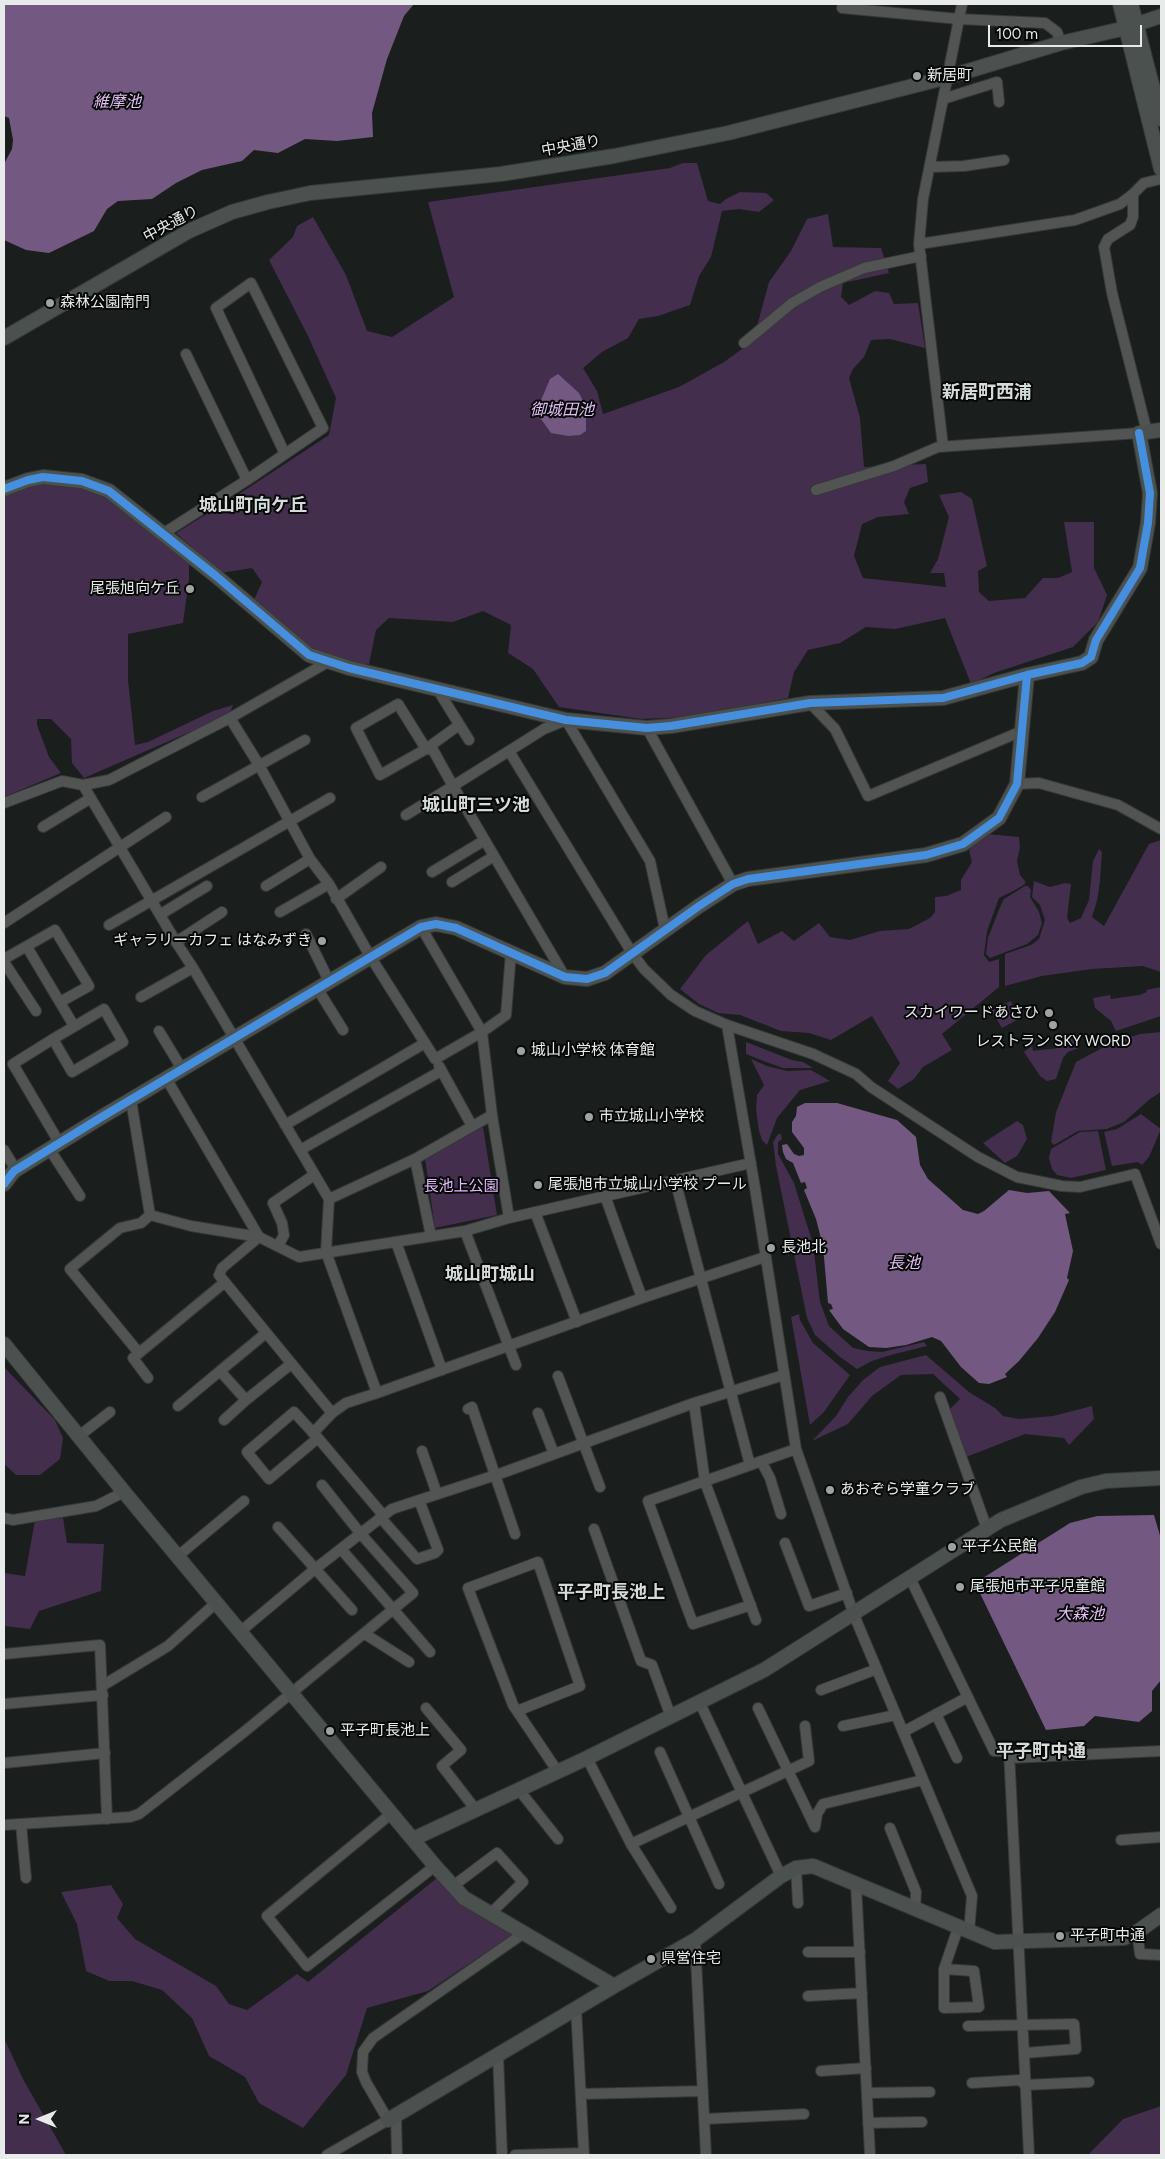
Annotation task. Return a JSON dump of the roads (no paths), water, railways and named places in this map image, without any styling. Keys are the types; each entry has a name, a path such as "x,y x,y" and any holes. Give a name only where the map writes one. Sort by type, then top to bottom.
{"street":[{"path":"843,4 842,8 959,20 1045,23 1057,32 1061,43"},
{"path":"942,446 919,244 923,199 962,4"},
{"path":"1120,4 1131,26 1161,119"},
{"path":"1131,4 1131,26 1161,170"},
{"name":"中央通り","path":"4,338 189,231 232,212 310,193 501,174 668,146 736,131 948,77 1061,43 1131,26 1161,16"},
{"path":"943,99 996,82 999,102"},
{"path":"930,167 964,166 1004,160"},
{"path":"919,244 1075,220 1120,204 1134,194 1144,183 1161,179"},
{"path":"4,489 28,480 43,477 82,480 109,491 164,533 309,655 328,662 566,720 647,728 679,725 810,703 943,698 1027,675 1082,663 1091,657 1096,640 1140,568 1148,524 1150,492 1143,433 1104,247 1108,239 1130,225 1133,217 1134,194"},
{"path":"744,343 792,303 820,287 864,268 921,256"},
{"path":"164,533 248,480 323,428 251,283 216,308 285,454"},
{"path":"186,354 248,480"},
{"path":"816,490 894,466 942,446 1143,433 1161,430"},
{"path":"4,803 62,781 83,785 109,780 230,718 328,662"},
{"path":"4,1184 16,1170 166,1078 421,927 436,924 456,928 565,977 580,980 593,978 605,973 665,929 733,884 748,878 926,855 963,844 999,818 1017,784 1027,675"},
{"path":"443,690 441,695 469,740"},
{"path":"810,703 835,729 868,796 1022,731"},
{"path":"426,750 398,704 356,728 380,775 426,750 458,725"},
{"path":"230,718 259,765 310,859 329,884 370,956 425,1043 472,1126"},
{"path":"406,816 544,729 566,720"},
{"path":"566,720 650,861 665,929"},
{"path":"647,728 733,884"},
{"path":"202,797 305,740"},
{"path":"426,750 433,750 565,977"},
{"path":"509,751 632,953 644,969 671,995 695,1011 726,1025 813,1054 856,1074 872,1087 978,1157 1017,1177 1062,1186 1080,1187 1135,1174 1161,1244"},
{"path":"1017,784 1039,783 1118,805 1161,829"},
{"path":"83,785 329,1199 326,1252 377,1393"},
{"path":"43,827 91,798"},
{"path":"109,925 151,899 330,798"},
{"path":"4,923 166,817"},
{"path":"432,872 485,840"},
{"path":"452,882 494,856"},
{"path":"266,886 310,859"},
{"path":"336,899 381,867"},
{"path":"280,912 329,884"},
{"path":"161,914 207,886"},
{"path":"176,942 222,912"},
{"path":"421,927 482,1032 492,1115 509,1218"},
{"path":"36,1011 4,960 55,930 88,986 60,1002"},
{"path":"306,934 323,984 343,1030"},
{"path":"27,947 74,1026"},
{"path":"434,1059 482,1032 506,1015 511,952"},
{"path":"141,998 193,968"},
{"path":"53,1039 72,1072 124,1042 104,1009 74,1026 53,1039 13,1064 80,1196"},
{"path":"726,1025 796,1449 854,1614 972,1896 963,1930 944,1969 944,2008 980,2007 974,1971 944,1969"},
{"path":"159,1032 182,1069"},
{"path":"286,1125 425,1043"},
{"path":"300,1150 441,1071"},
{"path":"166,1078 259,1236"},
{"path":"131,1100 150,1215"},
{"path":"329,1199 415,1158 492,1115"},
{"path":"4,1150 16,1170"},
{"path":"415,1158 431,1236"},
{"path":"150,1215 191,1226 259,1236 299,1257 465,1231 534,1212 750,1163"},
{"path":"278,1246 284,1235 282,1223 273,1202 314,1175"},
{"path":"675,1180 750,1466"},
{"path":"604,1196 642,1298"},
{"path":"534,1212 577,1322"},
{"path":"139,1352 70,1269 120,1228 141,1223 150,1215"},
{"path":"465,1231 516,1365"},
{"path":"259,1236 222,1268 219,1275 332,1413"},
{"path":"396,1242 442,1370"},
{"path":"419,1500 438,1550 435,1553 417,1559 315,1435 294,1412 247,1452 270,1479 315,1435 332,1413 346,1403 642,1298 765,1257"},
{"path":"148,1378 133,1358 225,1282"},
{"path":"178,1406 266,1333"},
{"path":"4,1344 124,1492 435,1866 464,1898 614,1986"},
{"path":"224,1420 291,1364"},
{"path":"220,1371 246,1400"},
{"path":"241,1631 392,1509 495,1475 694,1403 784,1375"},
{"path":"558,1376 600,1487"},
{"path":"940,1397 987,1529"},
{"path":"694,1403 705,1482 756,1620"},
{"path":"468,1409 472,1407 515,1534"},
{"path":"79,1436 110,1412"},
{"path":"538,1413 554,1454"},
{"path":"750,1605 693,1624 648,1501 796,1449"},
{"path":"422,1451 437,1494"},
{"path":"761,1461 770,1478 781,1514"},
{"path":"413,1839 558,1772 764,1670 987,1529 1022,1511 1081,1488 1106,1481 1161,1478"},
{"path":"4,1825 130,1818 140,1814 365,1634 412,1593 322,1486"},
{"path":"4,1518 13,1520 96,1506 124,1492"},
{"path":"178,1556 244,1501"},
{"path":"278,1527 352,1610"},
{"path":"594,1529 642,1661 652,1665 671,1716"},
{"path":"785,1543 809,1606 847,1593"},
{"path":"341,1549 430,1652"},
{"path":"517,1710 580,1686 538,1562 468,1588 517,1710 558,1772"},
{"path":"910,1578 994,1751 1009,1751 1029,2155"},
{"path":"4,1704 102,1691 168,1646 217,1602"},
{"path":"365,1634 409,1662"},
{"path":"4,1654 100,1645 107,1819"},
{"path":"821,1690 877,1669"},
{"path":"903,1732 968,1697"},
{"path":"699,1701 781,1876"},
{"path":"426,1708 461,1750 442,1766 476,1810"},
{"path":"758,1708 815,1827 817,1814 823,1804 923,1780"},
{"path":"936,1714 957,1758"},
{"path":"842,1726 896,1715"},
{"path":"631,1844 809,1761 805,1726"},
{"path":"1010,1758 1161,1751"},
{"path":"660,1752 719,1884"},
{"path":"4,1762 105,1753"},
{"path":"587,1758 631,1844 671,1908"},
{"path":"519,1790 558,1839"},
{"path":"392,1813 267,1916 307,1966 435,1866"},
{"path":"21,1824 26,1878"},
{"path":"890,1828 916,1892 915,1909"},
{"path":"1121,1840 1161,1837"},
{"path":"453,1886 497,1853 524,1882 491,1913"},
{"path":"327,2155 695,1940 781,1876 796,1868 813,1866 995,1942 1124,1938 1137,1932 1161,1915"},
{"path":"796,1868 798,1903"},
{"path":"856,1884 870,2155"},
{"path":"1137,1932 1140,1954 1161,1955"},
{"path":"397,2155 392,2118 366,2082 362,2072 363,2052 372,2038 524,1933"},
{"path":"695,1940 706,2155"},
{"path":"808,1952 860,1952"},
{"path":"808,1996 862,1994"},
{"path":"516,2155 584,2154 576,2008"},
{"path":"968,2026 1074,2024 1076,2049 1024,2053"},
{"path":"498,2055 502,2155"},
{"path":"821,2071 866,2068"},
{"path":"972,2083 1020,2080 1025,2085 1089,2082"},
{"path":"581,2094 703,2091"},
{"path":"867,2093 930,2092"},
{"path":"704,2119 804,2114"},
{"path":"868,2124 922,2122"}],"water":[{"name":"維摩池","path":"4,4 414,4 404,16 387,59 372,113 373,137 337,141 305,139 278,153 254,150 242,161 202,170 176,183 152,199 118,201 107,209 94,231 49,253 26,250 4,240 4,164 12,149 13,140 9,118 4,116"},
{"name":"御城田池","path":"558,374 579,393 586,407 586,431 580,435 568,436 551,433 536,412 550,379"},
{"name":"長池","path":"805,1103 837,1103 897,1120 916,1137 920,1165 928,1179 963,1210 978,1214 1009,1190 1027,1193 1049,1191 1070,1213 1065,1214 1073,1251 1067,1278 1069,1280 1055,1312 1038,1338 1019,1361 1005,1374 1007,1377 989,1384 979,1383 961,1367 941,1341 932,1337 906,1345 886,1348 869,1347 843,1329 829,1310 833,1309 831,1304 828,1303 823,1246 816,1219 804,1190 807,1188 805,1182 801,1183 793,1163 786,1159 783,1152 782,1145 787,1144 794,1154 804,1155 804,1148 792,1132 792,1122 796,1116 797,1107"},
{"name":"大森池","path":"1154,1515 1161,1539 1161,1680 1152,1691 1152,1711 1139,1722 1095,1716 1084,1726 1046,1730 975,1583 1070,1523 1097,1516"}],"place":[{"name":"新居町","path":"917,76"},
{"name":"森林公園南門","path":"50,303"},
{"name":"尾張旭向ケ丘","path":"190,589"},
{"name":"ギャラリーカフェ はなみずき","path":"322,941"},
{"name":"スカイワードあさひ","path":"1049,1013"},
{"name":"レストラン SKY WORD","path":"1053,1025"},
{"name":"城山小学校 体育館","path":"521,1051"},
{"name":"市立城山小学校","path":"589,1117"},
{"name":"尾張旭市立城山小学校 プール","path":"538,1185"},
{"name":"長池北","path":"771,1248"},
{"name":"あおぞら学童クラブ","path":"830,1490"},
{"name":"平子公民館","path":"952,1547"},
{"name":"尾張旭市平子児童館","path":"960,1587"},
{"name":"平子町長池上","path":"330,1731"},
{"name":"平子町中通","path":"1060,1936"},
{"name":"県営住宅","path":"651,1959"}],"district":[{"name":"新居町西浦","path":"987,393"},
{"name":"城山町向ケ丘","path":"253,506"},
{"name":"城山町三ツ池","path":"476,806"},
{"name":"城山町城山","path":"490,1275"},
{"name":"平子町長池上","path":"611,1593"},
{"name":"平子町中通","path":"1041,1752"}],"park label":[{"name":"長池上公園","path":"461,1187"}]}
